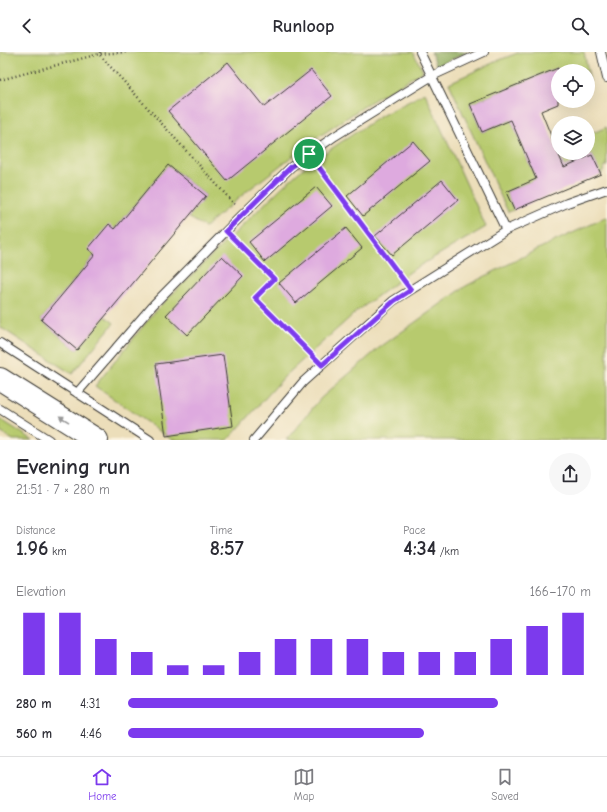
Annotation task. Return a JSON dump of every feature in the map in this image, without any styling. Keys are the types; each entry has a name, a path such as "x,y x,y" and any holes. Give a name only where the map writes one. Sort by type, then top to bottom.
{"highway":[{"path":"0,379 97,440"}],"lane":[{"path":"420,52 506,230"},
{"path":"77,393 153,305 291,167 335,136 432,76 484,52"},
{"path":"601,52 607,78"},
{"path":"254,440 303,382 394,301 506,230 567,203 607,189"},
{"path":"0,343 150,440"},
{"path":"0,409 49,440"}],"path":[{"path":"0,80 100,53 127,52"},
{"path":"100,53 243,214"},
{"path":"309,154 411,290"},
{"path":"226,231 274,279 255,298 322,365"}],"green space":[{"path":"0,52 413,52 423,71 372,101 308,144 246,192 205,227 188,217 206,196 168,165 41,320 77,350 105,316 114,323 72,374 0,327"},
{"path":"431,52 468,52 437,66"},
{"path":"520,52 584,52 587,64 551,64 551,71 470,104 482,132 511,120 536,179 506,192 514,210 508,212 449,83"},
{"path":"425,93 486,227 414,269 356,312 285,376 228,440 172,440 95,386 157,309 283,186 308,164 379,117"},
{"path":"607,127 607,166 605,166 601,175 594,160 595,132"},
{"path":"562,160 580,160 564,167"},
{"path":"607,217 607,440 286,440 321,398 379,348 466,286 540,248"},
{"path":"0,419 33,440 13,440 0,432"}],"building":[{"path":"228,62 264,107 311,70 332,96 227,181 168,111"},
{"path":"551,71 551,107 541,111 551,136 551,160 561,160 564,167 580,160 594,160 601,174 514,210 506,192 536,179 511,120 482,132 470,104"},
{"path":"413,141 430,161 363,216 347,196"},
{"path":"168,165 206,196 77,350 41,320 95,255 88,249 109,224 115,229"},
{"path":"442,180 458,200 392,255 375,236"},
{"path":"316,187 332,206 265,262 249,242"},
{"path":"346,228 362,248 296,303 279,283"},
{"path":"222,256 243,276 187,335 166,315"},
{"path":"223,355 233,426 166,436 156,364"}],"route":[{"path":"309,154 411,290 394,301 322,365 255,298 274,279 226,231 291,167 309,154"}]}
